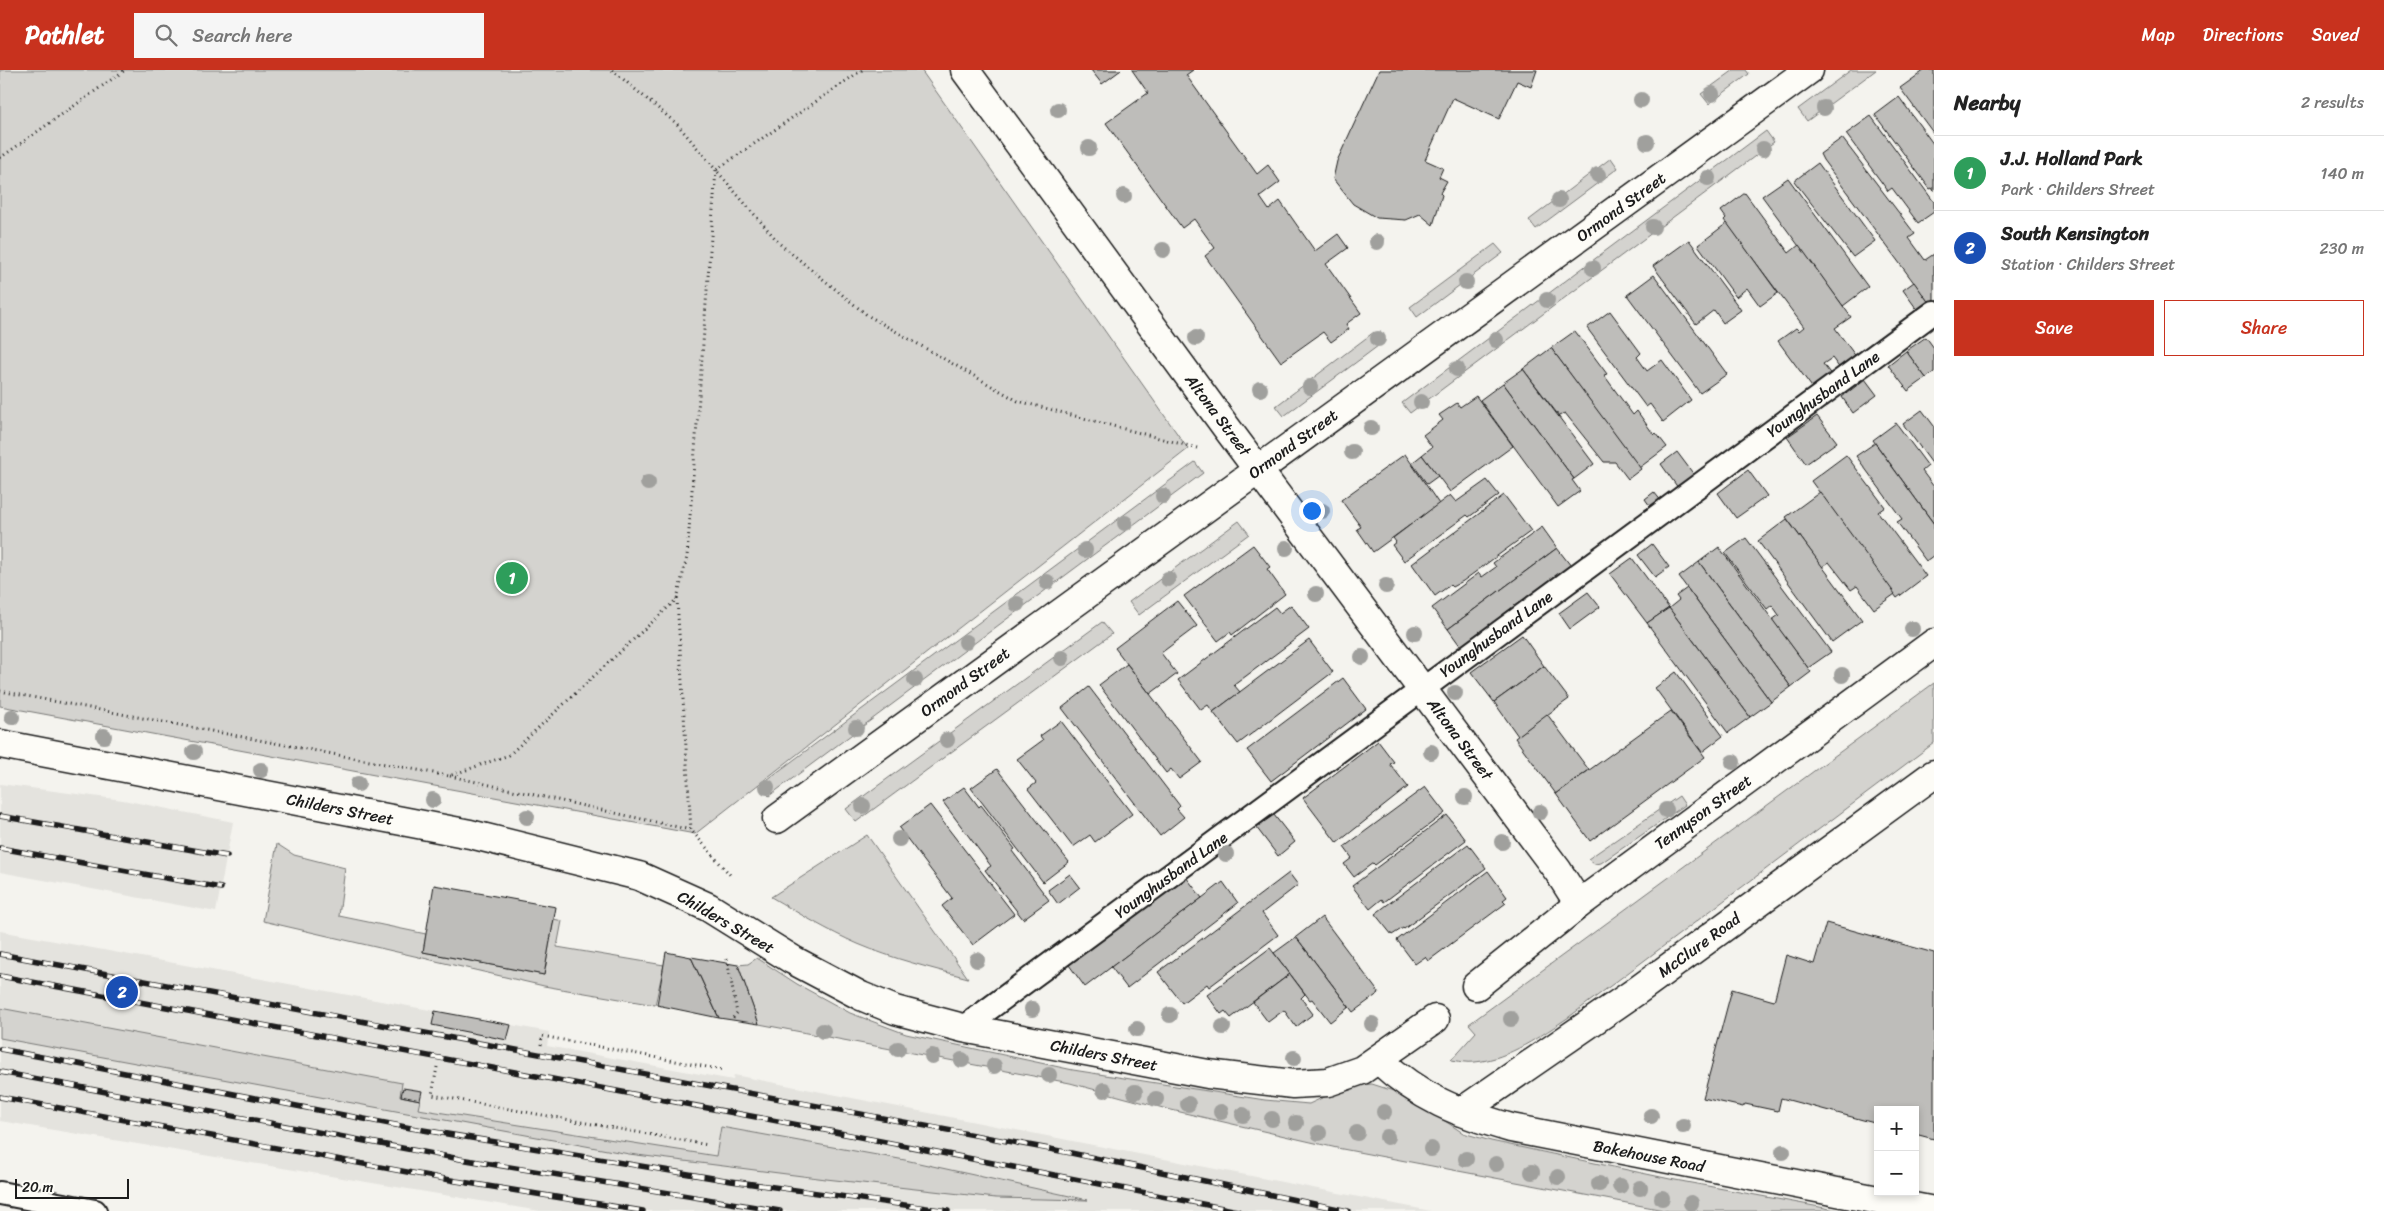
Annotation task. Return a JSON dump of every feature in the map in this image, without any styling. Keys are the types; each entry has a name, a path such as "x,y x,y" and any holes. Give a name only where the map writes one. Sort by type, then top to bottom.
{"street":[{"name":"Altona Street","path":"965,70 1258,469 1558,871 1579,904"},
{"name":"Ormond Street","path":"777,819 1809,70"},
{"name":"Tennyson Street","path":"1476,986 1579,904 1934,643"},
{"name":"Childers Street","path":"0,744 470,834 639,876 708,907 793,960 861,996 895,1010 963,1028 1250,1080 1293,1084 1328,1082 1362,1070 1380,1060"},
{"name":"McClure Road","path":"1461,1112 1638,990 1934,774"},
{"path":"1380,1060 1435,1019"},
{"name":"Bakehouse Road","path":"1380,1060 1408,1085 1461,1112 1488,1122 1548,1136 1934,1211"}],"lane":[{"name":"Younghusband Lane","path":"963,1028 1934,312"},
{"path":"0,1193 95,1211"}],"path":[{"path":"0,158 125,70"},
{"path":"612,70 676,124 780,244 867,315 1018,401 1197,448"},
{"path":"716,170 862,70"},
{"path":"690,830 676,599 687,557 716,170"},
{"path":"449,776 509,755 676,599"},
{"path":"0,691 449,776 690,830 732,877"},
{"path":"726,954 737,1013 731,1020"},
{"path":"541,1045 542,1036 723,1070"},
{"path":"437,1067 432,1095 708,1145"}],"shaded area":[{"path":"0,70 921,70 1188,449 695,834 0,706"},
{"path":"1734,70 1746,70 1749,74 1709,104 1701,94"},
{"path":"1851,70 1876,70 1807,121 1798,109"},
{"path":"1766,131 1774,142 1410,413 1402,403"},
{"path":"1611,158 1618,168 1536,229 1529,220"},
{"path":"1495,244 1503,253 1417,317 1410,307"},
{"path":"1374,332 1382,343 1284,416 1276,406"},
{"path":"1195,462 1203,473 769,796 760,785"},
{"path":"1239,521 1249,534 1139,615 1129,602"},
{"path":"1102,622 1112,634 856,822 846,809"},
{"path":"1934,683 1934,743 1548,1031 1513,1051 1488,1060 1466,1062 1451,1060 1476,1032 1469,1024"},
{"path":"0,784 123,800 233,822 216,912 0,872"},
{"path":"1679,796 1685,805 1601,863 1594,864 1588,859"},
{"path":"867,835 968,978 898,959 858,944 825,928 771,897"},
{"path":"277,844 294,855 345,868 339,916 426,934 423,952 544,975 554,919 562,921 557,947 664,965 655,1005 544,986 263,921"},
{"path":"0,931 549,1032 547,1046 733,1080 734,1075 1431,1211 540,1211 0,1121"},
{"path":"757,958 797,984 850,1013 906,1034 1073,1070 1265,1100 1309,1104 1348,1086 1372,1084 1406,1095 1463,1133 1491,1141 1670,1179 1841,1211 1669,1211 1337,1148 1167,1109 1070,1083 759,1024 738,965 748,964"},
{"path":"0,1008 402,1083 400,1096 420,1100 418,1109 716,1156 721,1127 905,1160 1088,1200 996,1198 629,1154 0,1038"}],"building":[{"path":"1091,70 1121,70 1102,84"},
{"path":"1132,70 1193,70 1186,75 1257,174 1268,165 1280,182 1260,197 1269,210 1280,201 1315,251 1338,234 1348,248 1326,264 1361,313 1346,324 1349,329 1331,342 1323,332 1281,362 1205,256 1215,248 1194,219 1182,228 1106,123 1148,93"},
{"path":"1379,70 1537,70 1531,87 1517,81 1499,119 1453,98 1425,160 1443,168 1439,177 1447,181 1440,193 1442,195 1433,225 1420,214 1406,220 1377,218 1353,204 1333,179 1337,161"},
{"path":"1925,70 1934,70 1934,134 1900,88"},
{"path":"1899,97 1934,145 1934,191 1932,188 1930,189 1875,115"},
{"path":"1871,116 1934,202 1934,212 1918,223 1892,188 1888,191 1846,134"},
{"path":"1842,138 1915,234 1909,238 1925,260 1934,254 1934,305 1932,307 1823,160 1820,154"},
{"path":"1818,163 1875,241 1853,257 1794,181"},
{"path":"1788,178 1868,287 1843,306 1762,196"},
{"path":"1745,193 1789,253 1799,245 1851,317 1835,328 1857,358 1841,370 1832,358 1823,364 1832,376 1814,390 1778,341 1796,328 1799,331 1804,327 1724,220 1726,218 1721,211"},
{"path":"1727,223 1778,293 1760,306 1747,288 1736,297 1698,245"},
{"path":"1689,240 1741,310 1723,323 1714,310 1696,324 1653,266"},
{"path":"1654,275 1727,374 1700,393 1627,295"},
{"path":"1914,282 1932,307 1921,315 1903,290"},
{"path":"1610,311 1641,353 1637,357 1647,371 1662,360 1691,400 1663,422 1650,404 1646,407 1587,328"},
{"path":"1575,331 1607,374 1604,375 1633,415 1637,411 1654,435 1656,433 1667,447 1639,468 1551,348"},
{"path":"1926,337 1934,348 1934,372 1926,378 1906,351"},
{"path":"1551,348 1641,469 1628,479 1615,462 1604,462 1565,413 1559,416 1523,369"},
{"path":"1906,351 1926,378 1908,391 1888,365"},
{"path":"1523,369 1594,464 1574,479 1503,383"},
{"path":"1865,379 1877,395 1853,413 1842,397"},
{"path":"1503,383 1574,479 1572,480 1580,491 1558,507 1480,400"},
{"path":"1476,396 1513,446 1450,492 1422,455 1432,447 1423,435 1443,420 1439,415 1457,403 1460,407"},
{"path":"1922,410 1934,426 1934,466 1903,424"},
{"path":"1817,416 1837,442 1806,464 1787,437"},
{"path":"1896,423 1928,466 1922,471 1934,487 1934,524 1873,440"},
{"path":"1875,443 1934,524 1934,555 1926,561 1897,522 1902,519 1856,456"},
{"path":"1677,452 1695,476 1681,492 1661,464"},
{"path":"1405,454 1439,504 1373,552 1357,529 1361,527 1341,500"},
{"path":"1422,455 1438,476 1427,484 1412,463"},
{"path":"1846,455 1885,507 1878,512 1926,576 1897,598 1811,481"},
{"path":"1748,470 1767,496 1736,518 1718,493"},
{"path":"1487,480 1499,495 1469,517 1467,515 1404,561 1392,545 1396,542 1393,538 1450,495 1456,502"},
{"path":"1654,492 1662,502 1652,509 1645,499"},
{"path":"1820,492 1895,594 1874,609 1857,586 1851,590 1829,562 1822,567 1786,517"},
{"path":"1504,495 1531,531 1463,581 1452,587 1450,585 1435,596 1412,564"},
{"path":"1787,519 1862,620 1832,642 1758,541"},
{"path":"1542,527 1557,548 1448,629 1432,608 1479,573 1482,577 1496,567 1493,563"},
{"path":"1746,538 1831,652 1808,668 1772,620 1779,615 1772,605 1767,609 1725,553"},
{"path":"1652,544 1669,567 1655,577 1638,555"},
{"path":"1253,545 1270,567 1267,569 1285,594 1232,635 1230,632 1218,641 1184,596"},
{"path":"1719,547 1811,672 1791,687 1699,562"},
{"path":"1557,548 1571,566 1509,611 1512,615 1464,651 1448,629"},
{"path":"1632,558 1669,608 1647,623 1610,574"},
{"path":"1699,562 1791,687 1771,702 1679,577"},
{"path":"1687,588 1771,702 1750,717 1669,608 1679,600 1676,596"},
{"path":"1588,592 1600,607 1570,629 1559,613"},
{"path":"1177,601 1197,626 1161,653 1177,674 1150,694 1115,648"},
{"path":"1291,605 1309,629 1234,685 1240,692 1213,712 1208,705 1201,710 1178,680 1275,607 1280,613"},
{"path":"1669,608 1750,717 1728,733 1647,623"},
{"path":"1522,635 1544,666 1494,702 1471,672"},
{"path":"1309,640 1333,672 1238,744 1213,712"},
{"path":"1127,664 1202,762 1179,779 1171,769 1166,773 1099,685"},
{"path":"1544,666 1569,699 1518,736 1494,702"},
{"path":"1676,672 1723,736 1702,752 1655,688"},
{"path":"1343,678 1366,709 1271,781 1247,750"},
{"path":"1089,687 1180,806 1177,809 1184,817 1160,836 1062,708"},
{"path":"1671,711 1705,757 1590,841 1556,794"},
{"path":"1547,714 1589,770 1556,794 1515,738"},
{"path":"1061,721 1132,814 1095,842 1090,835 1073,847 1028,789 1036,783 1017,759 1043,740 1040,736"},
{"path":"1378,741 1394,762 1390,764 1408,787 1337,843 1303,798"},
{"path":"997,769 1069,862 1043,882 971,788"},
{"path":"964,787 979,807 981,805 1015,849 1012,851 1049,900 1023,919 985,870 991,866 943,802"},
{"path":"1425,787 1445,813 1375,865 1373,863 1354,877 1344,864 1352,858 1344,847"},
{"path":"930,805 1014,914 973,945 942,906 952,898 899,828"},
{"path":"1274,815 1295,842 1278,856 1256,827"},
{"path":"1447,815 1466,840 1384,902 1382,899 1370,909 1352,886"},
{"path":"1468,844 1486,868 1404,929 1392,935 1375,914"},
{"path":"1488,871 1507,897 1503,900 1506,903 1428,961 1425,957 1415,964 1397,940"},
{"path":"1289,873 1298,885 1262,913 1278,935 1209,987 1207,984 1182,1003 1158,972"},
{"path":"1070,874 1080,887 1058,904 1048,890"},
{"path":"1186,877 1202,898 1085,987 1069,965"},
{"path":"1223,882 1238,903 1127,988 1111,967"},
{"path":"434,885 556,907 544,975 423,952"},
{"path":"1322,917 1379,993 1353,1012 1296,937"},
{"path":"1826,923 1934,953 1934,1139 1919,1135 1919,1106 1874,1106 1874,1123 1781,1098 1778,1111 1745,1104 1743,1107 1703,1098 1732,989 1774,1001 1786,955 1814,964"},
{"path":"1296,937 1349,1007 1330,1022 1312,999 1310,1000 1274,953"},
{"path":"1270,948 1290,974 1231,1018 1225,1011 1221,1014 1207,995"},
{"path":"666,952 691,957 719,1018 657,1005"},
{"path":"691,957 738,965 759,1024 719,1018"},
{"path":"1290,974 1305,994 1301,998 1313,1014 1296,1027 1284,1010 1268,1022 1253,1002"},
{"path":"435,1011 511,1025 507,1040 432,1025"},
{"path":"403,1088 422,1091 420,1100 401,1096"}],"railway":[{"path":"0,816 227,856"},
{"path":"0,848 221,888"},
{"path":"0,954 1071,1153 1348,1211"},
{"path":"0,976 804,1126 1238,1211"},
{"path":"0,1049 411,1128 731,1181 948,1211"},
{"path":"0,1072 460,1159 780,1211"},
{"path":"0,1097 456,1181 643,1211"}],"place":[{"name":"J.J. Holland Park","path":"512,578"},
{"name":"South Kensington","path":"122,992"}]}
